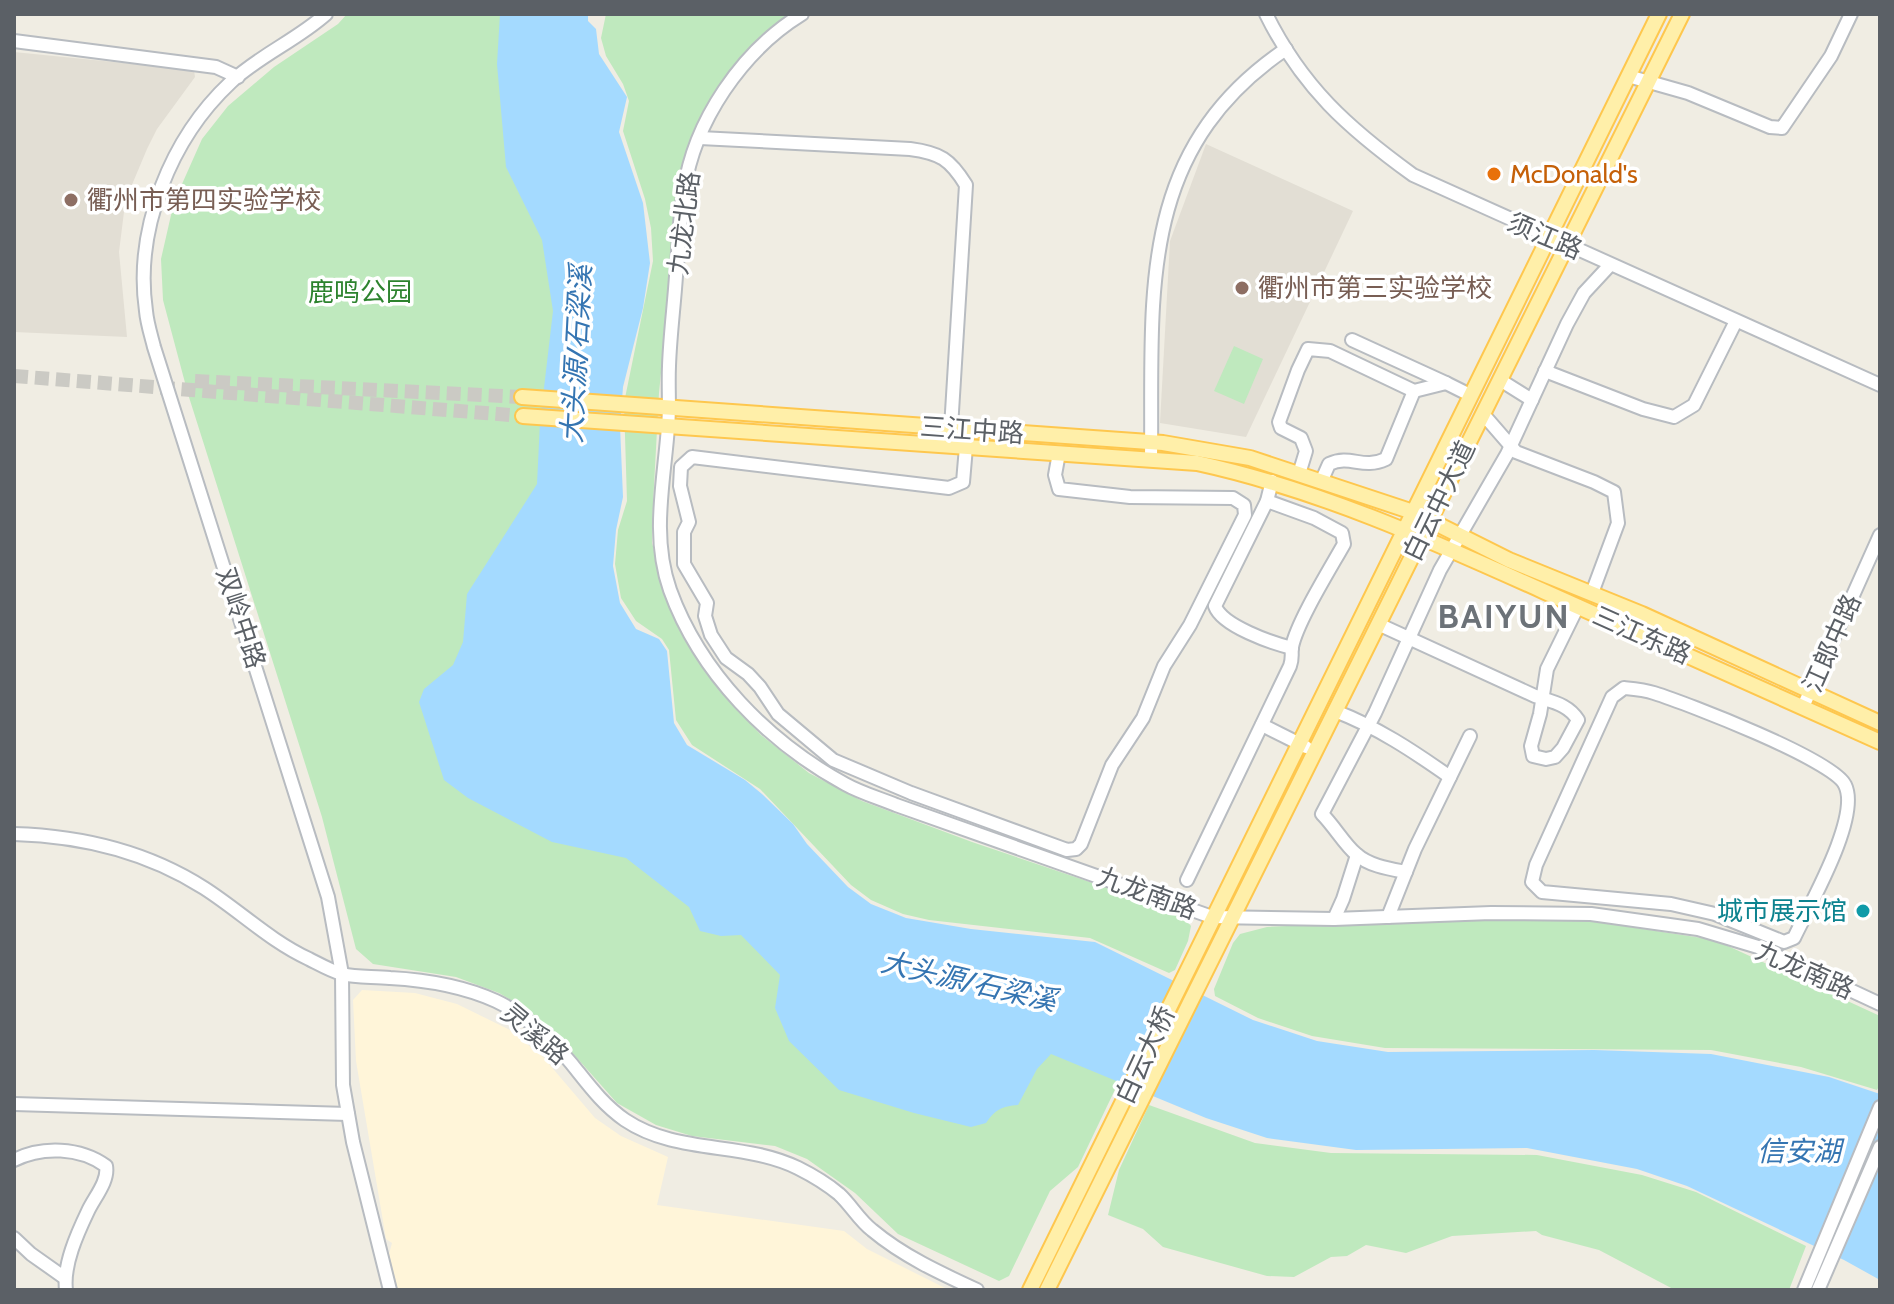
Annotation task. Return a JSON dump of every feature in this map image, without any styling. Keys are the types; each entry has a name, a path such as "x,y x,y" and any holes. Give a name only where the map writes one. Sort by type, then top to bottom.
{"main road":[{"name":"白云中大道","path":"1181,981 1659,14"},
{"name":"白云中大道","path":"1196,989 1682,14"},
{"name":"三江中路","path":"522,397 1152,443 1250,458 1413,512"},
{"name":"三江中路","path":"523,416 1197,463 1272,481 1404,530"},
{"name":"三江东路","path":"1413,512 1509,560 1592,593 1880,723"},
{"name":"三江东路","path":"1404,530 1880,742"},
{"name":"白云大桥","path":"1117,1132 1181,981"},
{"name":"白云大桥","path":"1117,1132 1196,989"},
{"path":"1030,1290 1117,1132"},
{"path":"1047,1290 1117,1132"}],"street":[{"name":"双岭中路","path":"326,14 308,30 266,54 238,77 209,105 187,137 154,208 144,269 145,311 331,908 342,974 341,1064 348,1114 390,1290"},
{"name":"九龙北路","path":"669,425 669,365 684,189 700,138 710,113 739,68 767,40 802,14"},
{"name":"须江路","path":"1266,14 1303,78 1378,150 1413,175 1880,385"},
{"path":"1628,76 1688,93 1770,127 1782,128 1831,56 1851,14"},
{"path":"14,41 216,67 238,77"},
{"path":"1151,460 1150,333 1157,246 1178,178 1196,139 1213,115 1243,82 1286,49"},
{"path":"700,138 910,149 933,152 957,169 966,185 951,428"},
{"path":"1406,872 1385,868 1357,855 1338,829 1322,814 1369,725 1452,549 1510,446 1584,293 1610,265"},
{"path":"1545,371 1643,409 1674,417 1694,405 1736,321"},
{"path":"1352,340 1470,395"},
{"path":"1299,474 1306,451 1301,438 1281,428 1279,422 1308,349 1330,351 1414,391 1446,383"},
{"path":"1500,380 1532,400"},
{"path":"1321,482 1329,464 1341,459 1373,465 1386,459 1414,391"},
{"path":"1483,414 1516,452 1614,492 1618,523 1592,593"},
{"name":"九龙南路","path":"669,425 659,544 669,588 691,635 722,680 760,725 808,761 848,785 896,805 1212,917 1334,919 1491,913 1591,914 1698,929 1758,947 1880,1004"},
{"path":"966,447 963,482 949,488 692,457 681,467 680,486 689,522 684,532 684,564 707,603 705,616 711,635 726,658 748,674 778,714 833,760 911,793 1067,850 1076,849 1081,844 1112,765 1143,718 1164,666 1190,625 1245,515 1244,505 1233,498 1130,497 1059,489 1055,475 1059,453"},
{"path":"1272,481 1267,501 1215,606 1222,618 1292,648"},
{"path":"1187,880 1292,663 1292,648 1344,539 1342,533 1314,518 1267,501"},
{"name":"江郎中路","path":"1803,707 1880,535"},
{"path":"1378,624 1541,698 1571,708 1578,720 1563,748 1555,757 1546,759 1533,756 1531,746 1541,698 1547,669 1578,606"},
{"path":"1624,688 1651,691 1757,734 1833,771 1846,785 1849,808 1843,834 1794,938 1784,942 1715,914 1671,904 1542,892 1532,882 1536,865 1612,697 1624,688"},
{"path":"1335,711 1369,725 1406,746 1450,777"},
{"path":"1262,725 1314,751"},
{"path":"1388,917 1470,736"},
{"path":"984,835 990,820"},
{"name":"灵溪路","path":"14,834 102,844 170,867 206,889 277,943 342,974 438,983 498,1002 544,1037 569,1061 602,1102 625,1120 650,1135 681,1143 746,1152 797,1167 840,1195 869,1228 905,1254 977,1290"},
{"path":"1334,919 1357,855"},
{"path":"1659,923 1671,904"},
{"path":"14,1104 348,1114"},
{"path":"1818,1290 1822,1262 1880,1107"},
{"path":"1804,1290 1822,1262 1880,1147"},
{"path":"14,1160 47,1150 75,1153 97,1159 106,1166 105,1180 87,1214 66,1284 14,1238"}],"shaded area":[{"name":"衢州市第四实验学校","path":"14,52 194,70 195,77 157,129 147,149 124,212 119,252 127,337 14,332"},
{"name":"衢州市第三实验学校","path":"1206,144 1353,211 1246,437 1160,423 1170,241"},
{"path":"362,990 415,993 457,1004 510,1030 543,1057 595,1118 621,1136 668,1157 657,1205 844,1231 867,1249 949,1290 397,1290 389,1254 392,1243 386,1239 356,1061 353,1000"}],"green space":[{"name":"鹿鸣公园","path":"347,14 510,14 548,248 628,853 740,931 1039,1057 1051,1050 1121,1077 1078,1167 1050,1191 1009,1276 999,1281 898,1234 855,1193 807,1159 775,1146 692,1136 656,1125 617,1103 531,1012 499,993 456,977 373,964 356,949 322,817 188,394 163,300 161,259 174,202 202,139 228,106 274,67 338,24"},
{"path":"606,14 792,14 751,46 727,76 708,107 679,189 659,393 652,543 662,578 696,652 721,692 761,735 809,773 862,801 1155,904 1186,920 1191,926 1188,941 1175,970 1169,973 1090,938 929,920 903,914 871,900 851,885 760,789 692,745 676,720 669,650 662,639 636,621 621,598 615,564 618,530 627,501 624,403 653,261 645,199 623,131 629,101 606,56 601,38"},
{"path":"1234,346 1263,359 1244,404 1214,391"},
{"path":"1490,917 1591,921 1715,940 1880,1016 1880,1084 1877,1090 1801,1067 1711,1050 1385,1048 1312,1036 1258,1018 1215,996 1214,989 1233,943 1240,934 1267,927"},
{"path":"1149,1105 1255,1143 1331,1153 1537,1155 1642,1175 1696,1192 1806,1246 1789,1290 1675,1290 1599,1250 1536,1231 1452,1236 1406,1253 1366,1245 1347,1256 1331,1257 1294,1277 1267,1276 1163,1247 1143,1229 1108,1215 1119,1170"}],"water":[{"path":"500,14 588,14 588,21 596,29 599,54 627,97 619,132 643,203 650,263 643,308 623,387 620,426 623,497 613,566 620,603 636,629 659,639 667,651 674,723 687,745 745,780 762,794 848,887 871,904 906,918 971,929 1095,942 1253,1020 1317,1041 1388,1052 1594,1050 1711,1054 1829,1077 1880,1094 1880,1280 1687,1186 1637,1169 1527,1148 1356,1150 1267,1138 1206,1118 1051,1054 1037,1069 1018,1105 999,1110 986,1123 971,1127 839,1090 789,1041 775,1008 780,975 741,935 721,936 700,931 689,907 626,858 552,842 468,798 444,780 419,702 424,689 453,665 463,642 467,594 537,484 540,422 553,311 542,240 506,167 497,64"}],"tunnel":[{"path":"14,376 523,416"},
{"path":"195,381 522,397"}],"place":[{"name":"McDonald's","path":"1494,174"},
{"name":"衢州市第四实验学校","path":"71,200"},
{"name":"衢州市第三实验学校","path":"1242,288"},
{"name":"城市展示馆","path":"1863,911"}],"district":[{"name":"BAIYUN","path":"1504,616"}],"water label":[{"name":"大头源/石梁溪","path":"576,354"},
{"name":"大头源/石梁溪","path":"969,981"},
{"name":"信安湖","path":"1799,1151"}]}
